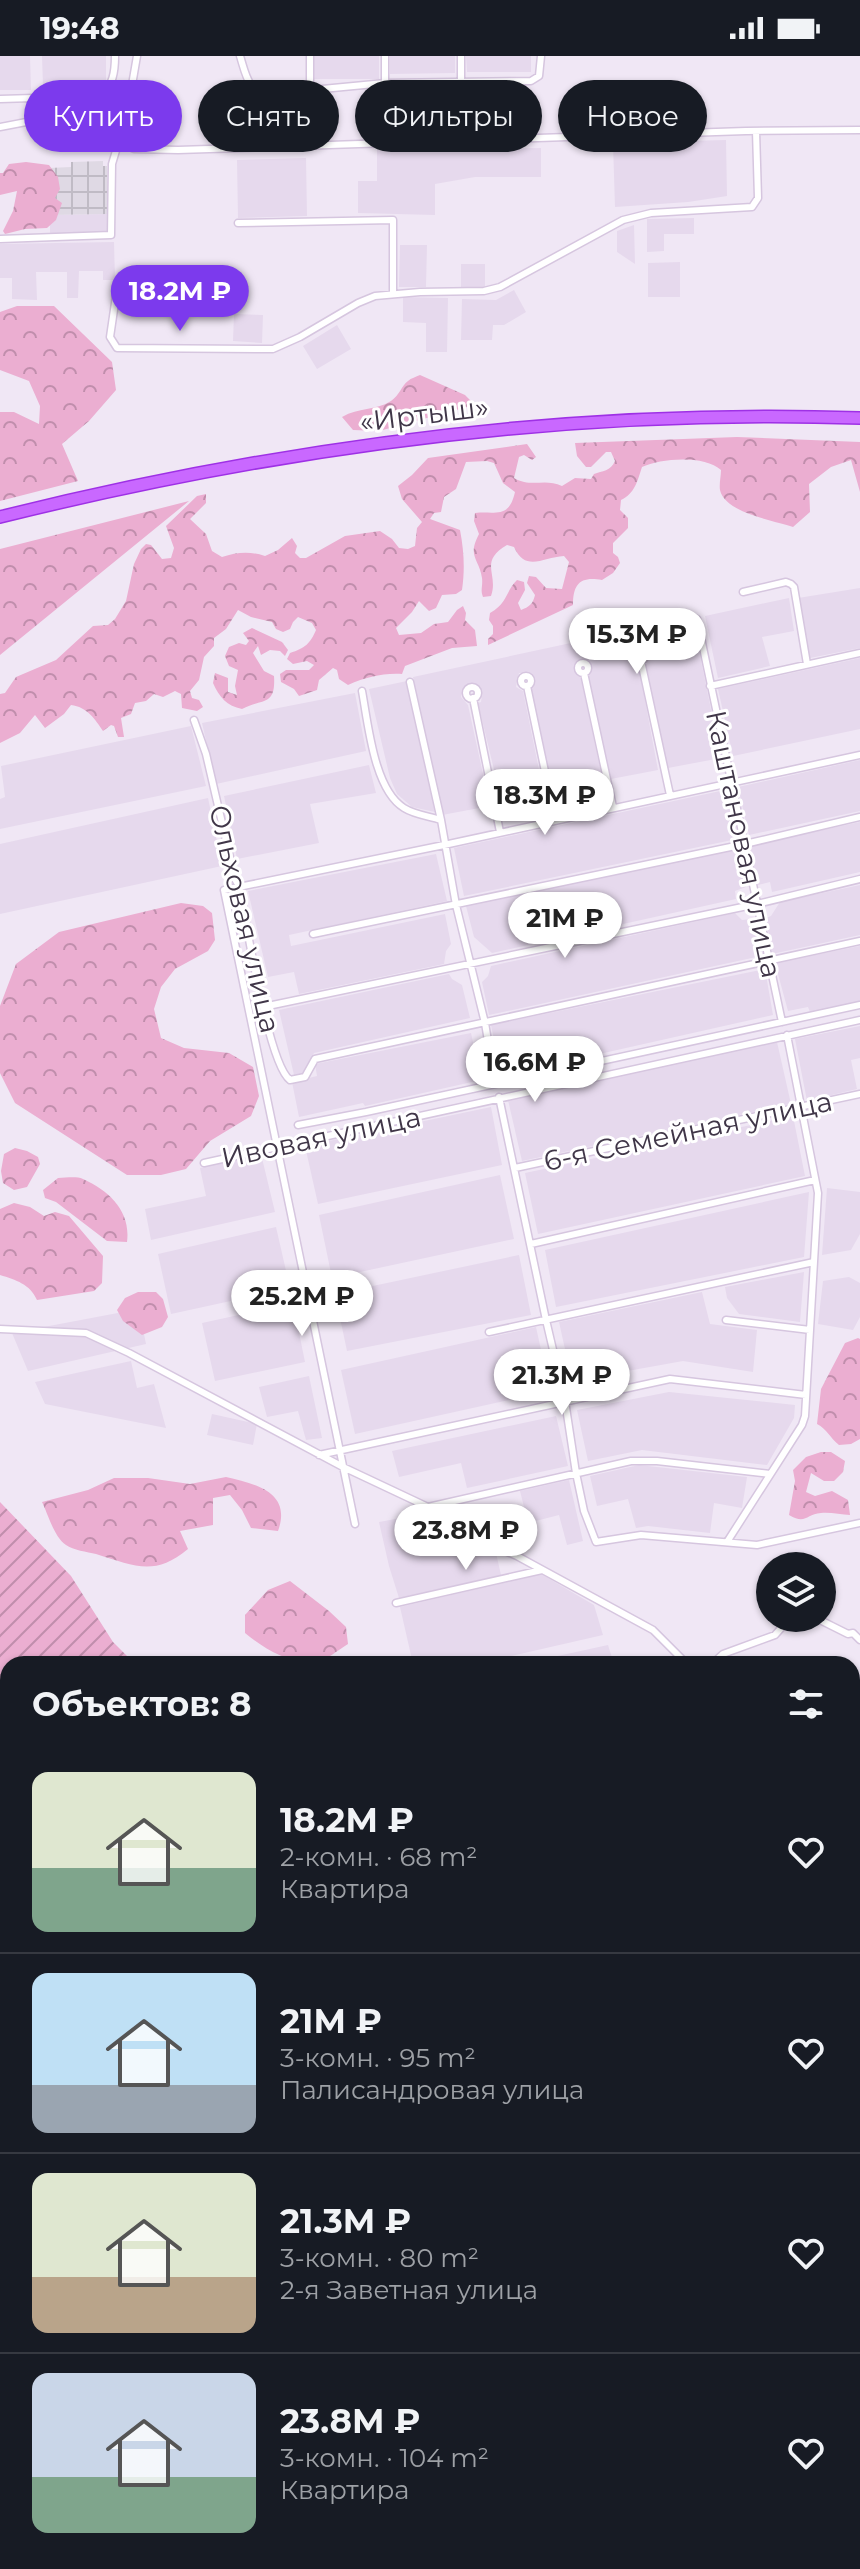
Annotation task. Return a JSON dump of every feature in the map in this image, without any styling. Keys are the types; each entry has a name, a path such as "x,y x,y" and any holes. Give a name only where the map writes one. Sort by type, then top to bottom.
{"highway":[{"name":"«Иртыш»","path":"0,517 257,463 412,439 528,426 642,419 860,418"}],"street":[{"path":"0,99 97,98 104,94 112,81 115,56"},
{"path":"133,80 137,56"},
{"path":"240,56 247,80"},
{"path":"310,56 310,80"},
{"path":"385,56 385,80"},
{"path":"461,56 461,80"},
{"path":"532,80 541,71 541,56"},
{"path":"0,127 24,122"},
{"path":"182,150 860,130"},
{"path":"116,296 110,337 117,348 273,349 358,303 393,294 484,291 514,281 623,220 651,213 752,207 758,198 756,131"},
{"path":"0,239 109,236 112,230 112,164 115,152"},
{"path":"238,223 393,220 393,294"},
{"path":"743,592 786,582 794,587 807,664"},
{"name":"Каштановая улица","path":"697,619 782,1022"},
{"path":"710,686 860,653"},
{"path":"641,661 670,795"},
{"path":"584,673 613,807"},
{"path":"410,682 441,820 456,905 485,1023 495,1083"},
{"path":"527,686 555,819"},
{"path":"362,691 380,773 391,793 407,810 441,820"},
{"path":"473,698 500,832"},
{"name":"Ольховая улица","path":"194,720 206,754 239,886 263,1007 286,1078 295,1080 305,1077 315,1059 485,1023"},
{"path":"355,1524 224,890 860,755"},
{"path":"313,934 860,817"},
{"path":"263,1007 757,904 860,879"},
{"path":"485,1023 860,941"},
{"name":"Ивовая улица","path":"298,1125 860,1005"},
{"name":"Ивовая улица","path":"204,1163 860,1020"},
{"path":"727,1542 805,1416 818,1196 787,1035"},
{"name":"6-я Семейная улица","path":"515,1168 860,1094"},
{"path":"499,1097 565,1401 584,1511 596,1542 641,1535 746,1545 767,1544 860,1523"},
{"path":"531,1244 815,1180"},
{"path":"489,1332 814,1262"},
{"path":"726,1320 810,1330"},
{"path":"0,1329 86,1333 129,1353 319,1455 447,1516 479,1540 653,1630 679,1656"},
{"path":"319,1455 670,1379 806,1395"},
{"path":"428,1507 631,1461 649,1460 770,1474"},
{"path":"737,1525 746,1545"},
{"path":"396,1603 542,1570"},
{"path":"836,1628 853,1633 860,1640"},
{"path":"721,1656 778,1632"}],"shaded area":[{"path":"0,56 30,56 31,80 24,80 24,90 0,90"},
{"path":"42,56 106,56 106,80 43,80"},
{"path":"314,56 379,56 379,79 314,79"},
{"path":"390,56 455,56 455,73 390,74"},
{"path":"466,56 531,56 531,72 467,72"},
{"path":"726,140 727,196 615,207 613,152 707,152 707,141"},
{"path":"377,152 541,152 541,177 475,177 435,184 435,215 358,213 358,181 377,181"},
{"path":"306,158 307,216 238,218 237,160"},
{"path":"103,161 103,166 107,166 108,214 50,215 49,168 71,167 71,162"},
{"path":"108,214 108,234 50,234 50,215"},
{"path":"694,218 694,234 664,234 664,251 647,252 647,219"},
{"path":"634,225 635,264 617,252 617,231"},
{"path":"114,242 115,280 103,280 103,271 79,271 78,298 67,298 67,272 36,272 37,300 12,299 12,278 0,278 0,244"},
{"path":"400,245 427,245 426,287 399,287"},
{"path":"680,262 680,297 648,297 648,263"},
{"path":"461,264 485,264 485,287 461,287"},
{"path":"514,290 526,312 504,325 493,325 492,340 461,340 462,299 496,300"},
{"path":"403,297 448,298 447,352 426,352 426,323 403,322"},
{"path":"234,314 263,315 262,343 233,341"},
{"path":"337,325 351,349 317,369 303,346"},
{"path":"860,588 860,648 810,658 798,598"},
{"path":"789,598 794,631 762,637 770,666 718,678 705,616"},
{"path":"692,617 721,758 668,768 646,665 649,655 645,649 637,648 628,658 639,668 658,770 611,779 588,676 591,666 583,661 578,662 575,668 581,679 603,782 553,793 530,690 533,676 519,673 516,687 523,691 544,794 502,803 478,703 482,694 475,685 464,687 461,697 468,705 490,806 442,815 413,677"},
{"path":"860,658 860,729 733,756 718,689"},
{"path":"407,681 435,812 412,807 397,794 390,778 369,689"},
{"path":"355,693 366,751 216,784 202,723"},
{"path":"191,726 206,786 0,829 0,799 5,797 1,766"},
{"path":"860,760 860,811 749,835 738,787"},
{"path":"369,765 376,793 310,804 319,843 237,859 224,796"},
{"path":"725,790 737,839 464,896 454,848"},
{"path":"208,798 222,866 0,914 0,844"},
{"path":"860,822 860,872 772,892 770,882 758,885 749,846"},
{"path":"737,849 746,887 735,891 736,899 492,953 474,937 466,906"},
{"path":"436,854 447,901 289,935 291,946 445,914 451,944 446,951 444,964 299,994 294,972 268,977 248,891"},
{"path":"860,885 860,935 772,954 766,918 771,916 780,902"},
{"path":"735,913 742,920 752,919 761,956 489,1015 482,982 491,966"},
{"path":"860,946 860,1001 810,1012 808,1007 788,1011 775,963"},
{"path":"765,969 773,1015 501,1076 491,1025"},
{"path":"449,974 462,985 470,1018 314,1053 303,1075 294,1075 279,1010"},
{"path":"860,1026 860,1058 851,1060 857,1089 807,1101 795,1039"},
{"path":"471,1033 481,1080 299,1117 292,1082 317,1076 315,1064"},
{"path":"777,1042 791,1104 522,1161 508,1100"},
{"path":"491,1107 502,1165 318,1204 305,1146"},
{"path":"793,1116 805,1176 538,1234 525,1173"},
{"path":"261,1154 275,1212 151,1240 145,1209 206,1196 200,1168"},
{"path":"500,1175 514,1239 332,1278 319,1215"},
{"path":"827,1188 860,1192 860,1234 851,1250 822,1255"},
{"path":"809,1192 804,1257 556,1307 545,1250"},
{"path":"276,1227 290,1288 171,1314 158,1254"},
{"path":"519,1255 531,1315 347,1351 335,1294"},
{"path":"804,1272 800,1322 739,1314 727,1298 725,1287"},
{"path":"849,1277 860,1283 860,1317 853,1330 818,1324 823,1281"},
{"path":"702,1292 710,1324 757,1330 753,1372 683,1361 572,1381 559,1322"},
{"path":"293,1303 305,1362 215,1381 202,1323"},
{"path":"139,1309 146,1344 28,1371 12,1333"},
{"path":"536,1327 550,1391 355,1434 341,1370"},
{"path":"131,1361 137,1388 154,1384 166,1428 45,1404 35,1382"},
{"path":"309,1376 322,1438 306,1440 298,1411 267,1417 259,1387"},
{"path":"669,1392 795,1405 794,1418 767,1465 642,1450 588,1461 577,1410"},
{"path":"212,1414 257,1424 253,1445 207,1435"},
{"path":"556,1416 568,1466 467,1488 461,1463 399,1477 392,1451"},
{"path":"639,1465 747,1477 742,1508 714,1503 710,1533 648,1526 636,1528 628,1499 597,1506 590,1476"},
{"path":"569,1480 583,1541 567,1545 559,1515 528,1523 520,1491"},
{"path":"428,1513 446,1520 496,1553 501,1575 399,1598 379,1522"},
{"path":"541,1574 594,1605 603,1635 512,1656 411,1656 400,1607"},
{"path":"608,1645 611,1656 558,1656"}],"green space":[{"path":"26,162 49,165 58,177 60,189 55,198 62,203 56,220 47,228 5,234 3,231 13,211 17,191 0,195 0,173 9,164"},
{"path":"17,306 54,306 112,362 116,390 89,421 62,444 78,481 0,501 0,412 14,412 39,424 40,406 29,381 0,370 0,312"},
{"path":"420,375 465,395 471,406 379,431 353,430 342,417 391,401 406,383"},
{"path":"737,437 860,442 860,492 851,460 831,467 809,484 810,512 793,527 740,510 731,504 720,490 721,470 714,465 683,460 642,467 632,490 621,500 620,510 628,518 628,528 613,543 613,553 620,563 613,573 602,580 588,579 579,583 574,592 573,605 488,645 488,639 493,634 490,613 500,605 513,584 517,580 524,582 525,590 518,603 521,610 530,605 535,595 527,583 529,576 536,577 546,588 562,589 569,562 564,556 530,562 524,560 514,547 507,545 493,557 491,596 483,597 481,571 474,553 479,534 474,521 475,513 505,510 515,492 503,483 494,463 466,462 456,489 444,497 441,512 434,513 430,519 460,530 464,560 462,590 456,594 442,595 436,608 429,611 419,601 396,628 399,635 421,633 434,624 448,622 463,606 465,620 475,630 477,646 452,648 405,666 402,674 375,676 348,685 339,679 337,670 333,668 319,680 317,690 299,696 294,689 281,682 280,674 286,670 309,670 314,665 307,661 293,664 287,659 290,653 312,639 316,630 312,623 298,617 290,629 283,632 276,629 272,622 238,610 226,629 214,638 214,646 204,657 199,680 190,691 192,698 199,700 203,707 197,711 182,708 181,694 175,691 163,697 154,694 146,701 135,703 131,714 121,718 124,737 118,737 114,726 103,731 86,711 71,705 45,728 35,715 20,733 0,743 0,694 5,693 16,677 56,660 93,626 108,625 115,619 126,601 134,564 141,549 146,544 151,545 162,559 171,558 174,548 166,526 197,496 206,494 206,503 190,519 206,534 212,551 222,557 244,553 265,556 292,538 297,546 295,553 300,558 306,558 345,536 380,531 399,548 408,549 415,546 417,528 422,522 402,499 398,486 428,458 527,444 536,457 532,460 524,455 519,457 514,478 562,486 575,478 591,479 594,474 609,469 615,461 611,452 606,452 591,467 586,467 577,456 575,443"},
{"path":"189,501 0,655 0,549"},
{"path":"252,628 282,642 288,650 285,656 280,651 270,650 261,655 258,646 253,653 264,671 274,676 273,693 266,700 242,709 224,700 213,683 215,673 228,678 228,692 237,695 238,670 229,666 225,656 229,647 239,643 246,645 249,641 243,633"},
{"path":"181,903 203,906 212,913 215,940 208,951 175,969 161,987 154,1009 161,1038 184,1048 229,1053 253,1067 259,1096 251,1116 210,1141 186,1169 161,1175 127,1175 15,1103 0,1073 0,1006 16,964 59,932"},
{"path":"15,1148 38,1157 40,1164 27,1187 14,1190 3,1183 1,1171 4,1154"},
{"path":"58,1178 83,1179 110,1196 126,1221 127,1242 107,1241 56,1202 45,1198 43,1190"},
{"path":"14,1203 30,1207 44,1216 55,1212 69,1216 103,1256 102,1283 94,1291 37,1300 26,1286 0,1275 0,1209"},
{"path":"138,1292 156,1292 163,1299 168,1317 162,1327 142,1335 123,1321 117,1310 125,1298"},
{"path":"858,1338 860,1439 839,1445 817,1424 821,1389 845,1343"},
{"path":"831,1452 845,1461 843,1472 834,1481 824,1481 811,1473 806,1492 815,1496 832,1491 848,1500 850,1515 825,1513 795,1518 789,1515 795,1481 793,1470 806,1457"},
{"path":"226,1477 259,1487 276,1499 281,1518 278,1531 251,1528 230,1495 213,1498 213,1525 180,1531 188,1549 176,1558 154,1566 133,1565 69,1547 58,1537 42,1502 88,1490 114,1478 148,1478 190,1484"},
{"path":"0,1502 71,1576 113,1642 127,1656 0,1656"},
{"path":"290,1581 346,1627 348,1644 330,1656 283,1656 260,1644 245,1633 245,1615 268,1590"}]}
